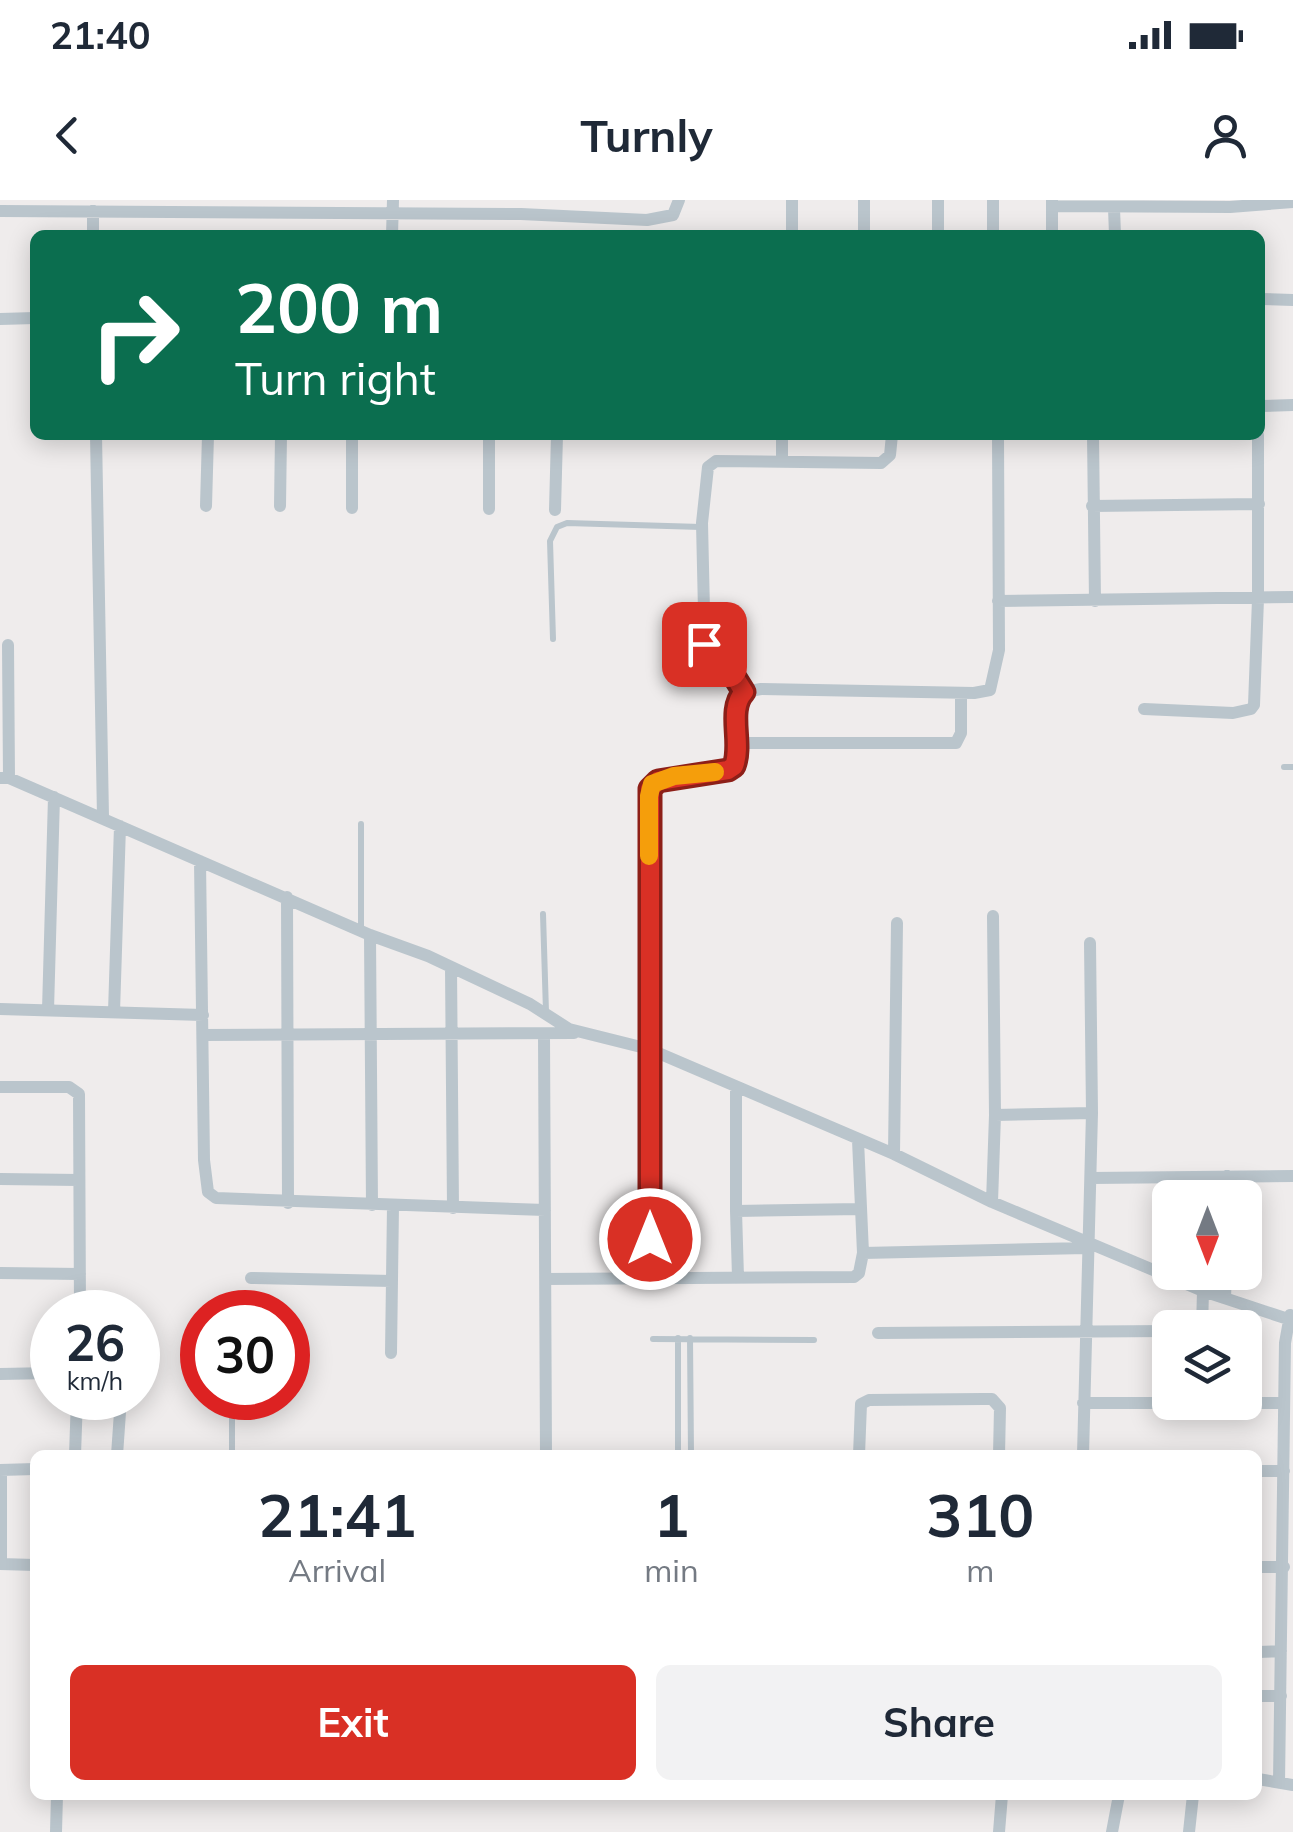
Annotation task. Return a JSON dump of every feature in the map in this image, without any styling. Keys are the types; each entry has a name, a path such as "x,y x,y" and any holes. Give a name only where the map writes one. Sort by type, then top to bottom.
{"street":[{"path":"0,211 93,212 140,205 522,207 657,220 673,216 679,200"},
{"path":"792,200 792,230"},
{"path":"864,200 864,230"},
{"path":"938,200 938,230"},
{"path":"993,200 993,230"},
{"path":"1052,230 1052,203 1114,208 1293,202"},
{"path":"1114,208 1115,230"},
{"path":"93,212 93,230"},
{"path":"1265,299 1293,300"},
{"path":"0,318 30,318"},
{"path":"1265,406 1293,405"},
{"path":"96,440 102,816"},
{"path":"206,506 208,440"},
{"path":"280,506 281,440"},
{"path":"352,440 352,508"},
{"path":"488,440 488,509"},
{"path":"555,510 557,440"},
{"path":"782,440 782,461"},
{"path":"744,692 734,676 706,656 702,527 710,464 881,462 890,455 892,440"},
{"path":"650,1277 650,789 658,781 674,776 728,770 737,760 736,704 744,692 990,690 998,650 998,440"},
{"path":"1093,440 1095,601"},
{"path":"1144,709 1233,714 1251,709 1255,696 1258,599 1258,440"},
{"path":"1092,506 1259,504"},
{"path":"998,602 1293,596"},
{"path":"8,646 4,778 102,816 451,968 546,1013 560,1025 650,1049 894,1154 1086,1244 1203,1291 1290,1315 1284,1403 1281,1651 1286,1784"},
{"path":"738,743 956,742 960,739 961,693"},
{"path":"48,1010 54,797"},
{"path":"114,1012 120,826"},
{"path":"200,861 204,1160 208,1192 216,1198 288,1203 545,1210"},
{"path":"287,897 288,1203"},
{"path":"992,1202 993,916"},
{"path":"894,1154 897,924"},
{"path":"366,932 372,1205"},
{"path":"1083,1450 1092,1113 1090,942"},
{"path":"451,968 453,1208"},
{"path":"0,1009 203,1015"},
{"path":"204,1035 582,1033"},
{"path":"544,1036 546,1450"},
{"path":"0,1087 75,1089 81,1102 80,1290"},
{"path":"736,1088 738,1277"},
{"path":"995,1115 1092,1113"},
{"path":"546,1279 854,1277 859,1273 862,1253 858,1140"},
{"path":"1090,1178 1293,1176"},
{"path":"0,1179 79,1180"},
{"path":"392,1353 393,1206"},
{"path":"736,1210 860,1209"},
{"path":"862,1253 1086,1244"},
{"path":"0,1273 80,1274"},
{"path":"251,1278 392,1281"},
{"path":"1226,1290 1226,1298"},
{"path":"1202,1310 1203,1291"},
{"path":"878,1334 1152,1331"},
{"path":"0,1374 30,1373"},
{"path":"858,1450 861,1404 870,1400 983,1398 992,1399 1000,1408 999,1450"},
{"path":"1083,1403 1284,1403"},
{"path":"75,1450 76,1420"},
{"path":"117,1450 120,1420"},
{"path":"30,1469 1,1470 0,1564 30,1564"},
{"path":"1262,1471 1284,1471"},
{"path":"1262,1567 1284,1567"},
{"path":"1262,1652 1281,1651"},
{"path":"1262,1696 1281,1696"},
{"path":"56,1832 57,1800"},
{"path":"999,1832 1002,1800"},
{"path":"1112,1832 1118,1800"},
{"path":"1188,1832 1192,1800"}],"lane":[{"path":"552,639 550,540 557,527 644,523 702,527"},
{"path":"361,824 366,932"},
{"path":"544,914 546,1013"},
{"path":"678,1338 678,1450"},
{"path":"690,1338 691,1450"},
{"path":"653,1339 814,1340"},
{"path":"232,1420 232,1450"}],"slow traffic":[{"path":"649,856 652,784 674,776 715,772"}],"route":[{"path":"650,1239 650,789 652,784 674,776 734,766 738,743 736,704 744,692 734,676 708,659 704,644"}]}
